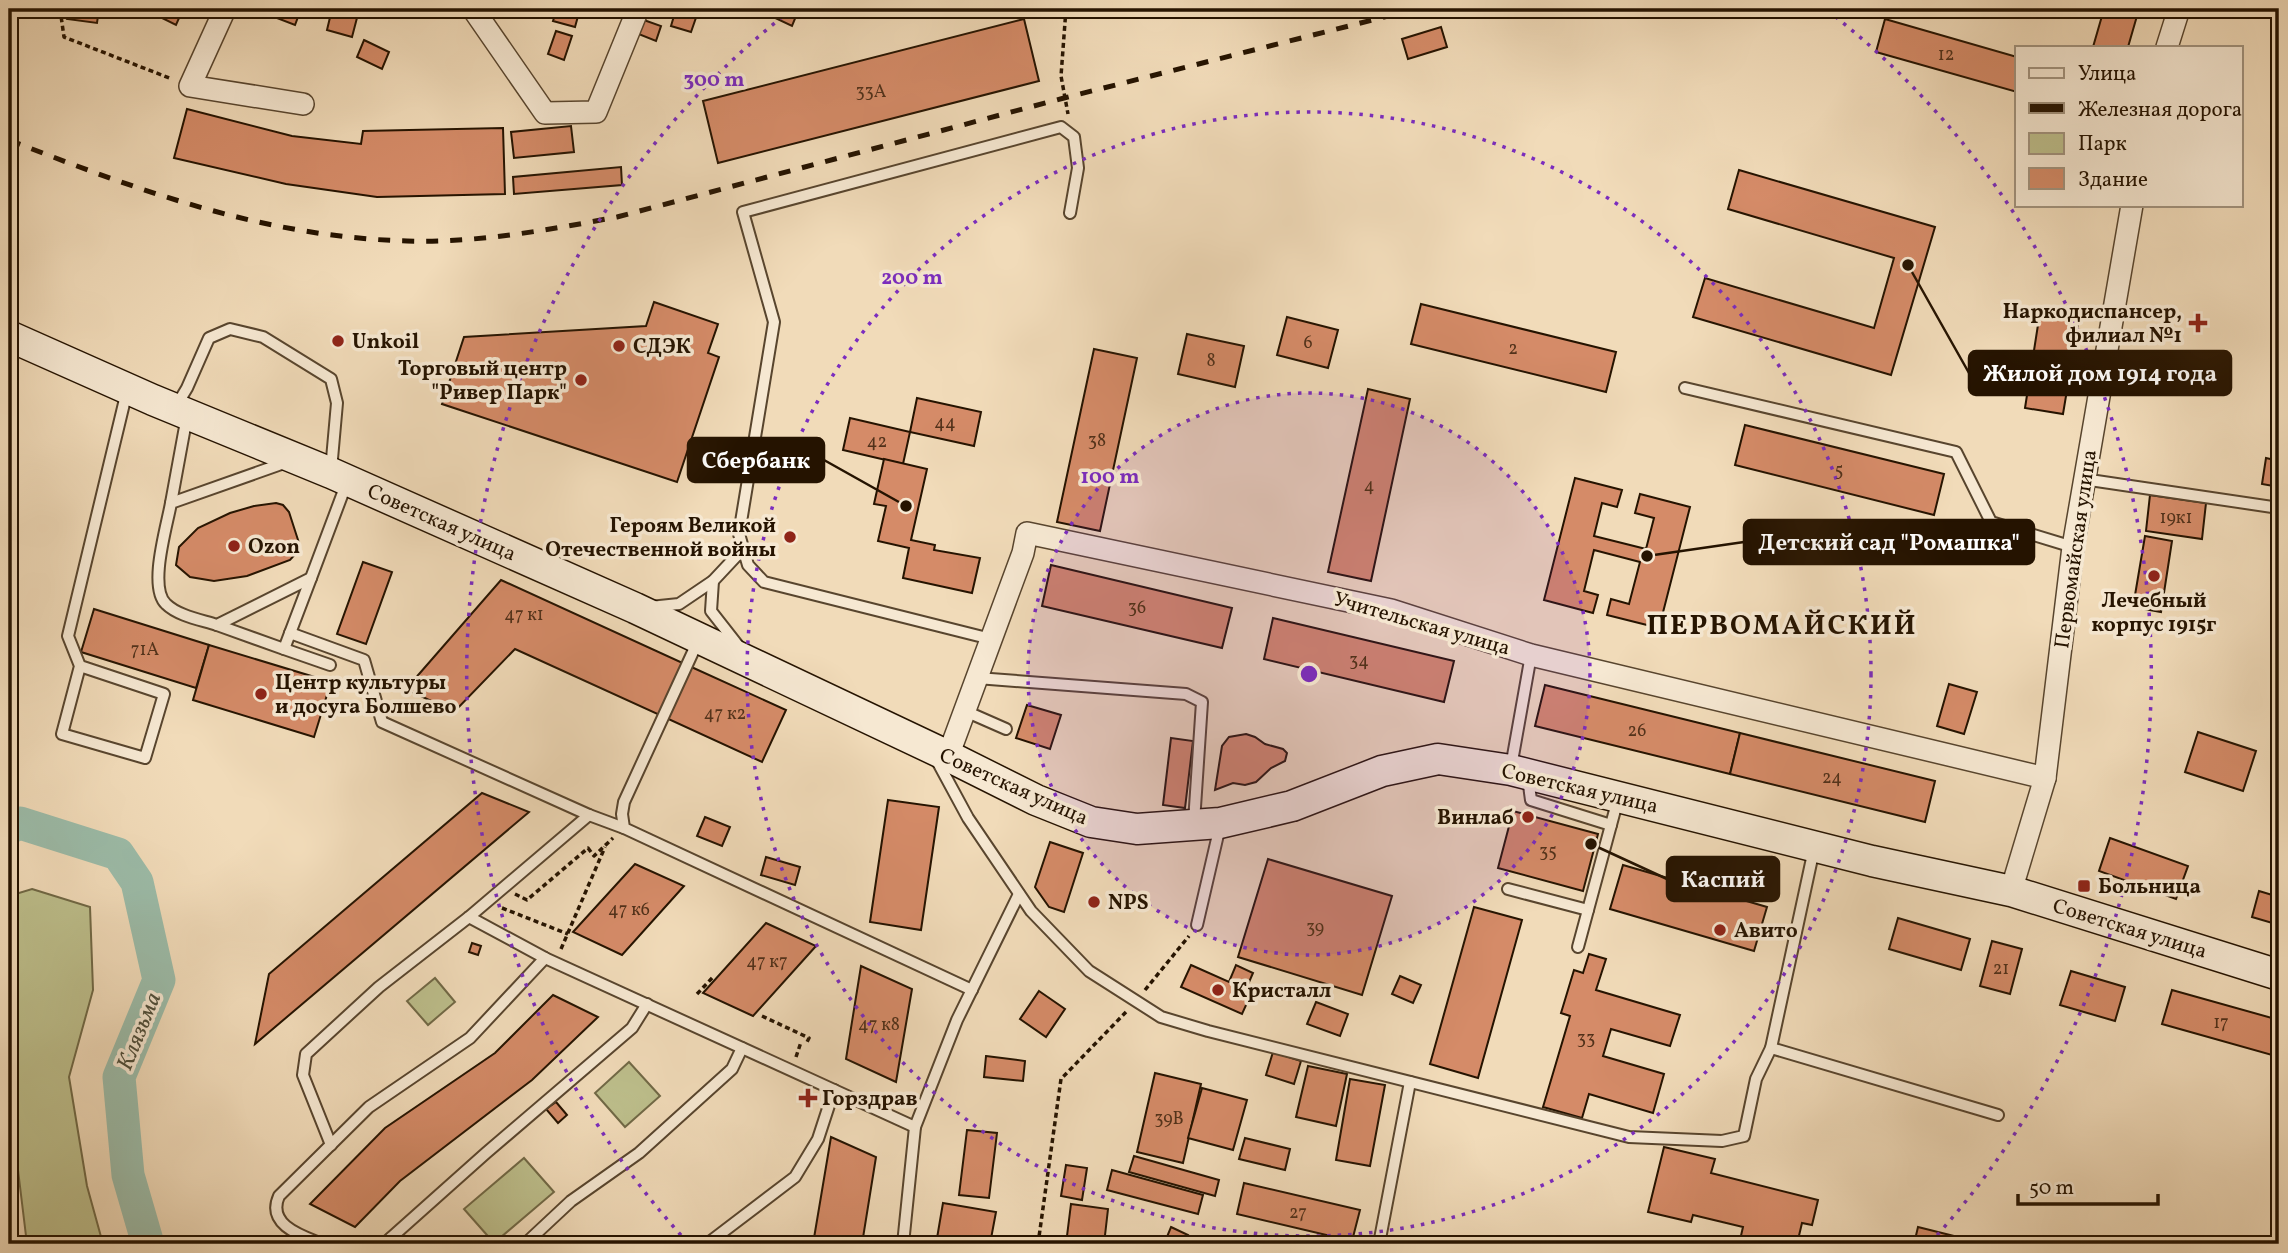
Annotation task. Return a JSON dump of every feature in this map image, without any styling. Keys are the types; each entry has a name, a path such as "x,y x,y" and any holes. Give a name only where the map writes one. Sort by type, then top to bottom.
{"main road":[{"name":"Советская улица","path":"9,336 296,458 635,608 1036,800 1091,822 1138,829 1207,824 1292,806 1382,771 1438,760 1519,772 1814,846 2011,891 2279,975"}],"street":[{"path":"225,9 190,86 303,104"},
{"path":"473,9 545,113 596,111 638,9"},
{"path":"2166,46 2179,9"},
{"name":"Первомайская улица","path":"2011,891 2045,778 2083,479 2132,206"},
{"name":"Учительская улица","path":"939,752 965,711 1023,553 1027,533 1391,610 1531,654 2045,778"}],"lane":[{"path":"991,639 764,582 747,565 739,534 774,321 743,212 1061,127 1074,137 1078,169 1070,213"},
{"path":"284,649 311,578 339,477 337,402 331,379 263,337 230,329 209,338 187,388 181,411 171,503 157,581 160,597 174,610 330,666"},
{"path":"80,666 164,694 145,758 62,734 80,666 68,636 127,388"},
{"path":"1685,388 1956,452 1991,522 2073,547"},
{"path":"171,503 296,458"},
{"path":"2083,479 2279,508"},
{"path":"635,608 679,604 713,581 742,550"},
{"path":"217,625 311,578"},
{"path":"713,581 711,611 754,665"},
{"path":"290,633 365,660 382,722 589,815 624,828 972,990"},
{"path":"624,828 624,802 699,639"},
{"path":"1531,654 1519,772 1531,800 1611,825"},
{"path":"977,678 1186,694 1202,702 1207,824 1198,925"},
{"path":"965,711 1006,729"},
{"path":"939,752 968,818 1031,911 1089,971 1161,1017 1629,1137 1721,1141 1744,1136 1756,1079 1771,1048 1814,846"},
{"path":"1578,947 1619,797"},
{"path":"331,1144 303,1075 306,1054 379,987 469,917 490,904 589,815"},
{"path":"1508,889 1588,909"},
{"path":"903,1244 915,1127 957,1020 1019,894"},
{"path":"469,917 550,960 915,1127"},
{"path":"322,1244 292,1232 283,1224 275,1204 279,1196 369,1107 470,1038 550,960"},
{"path":"388,1241 632,1028 647,1004"},
{"path":"525,1244 571,1201 649,1144 732,1069 742,1048"},
{"path":"1771,1048 1998,1115"},
{"path":"1379,1244 1410,1082"},
{"path":"707,1244 795,1177 818,1139 834,1090"},
{"path":"388,1241 410,1244"}],"path":[{"path":"60,9 64,37 190,86"},
{"path":"1064,98 1061,76 1066,9"},
{"path":"490,904 511,891 527,900 588,848 594,856 624,828"},
{"path":"550,960 568,934 606,845"},
{"path":"490,904 568,934"},
{"path":"1038,1244 1061,1079 1137,1001 1198,925"},
{"path":"697,994 714,975"},
{"path":"762,1016 809,1038 795,1059"}],"green space":[{"path":"32,889 90,907 93,990 69,1077 87,1186 103,1244 27,1244 17,1162 9,1154 9,896"},
{"path":"435,978 455,1002 428,1025 407,1001"},
{"path":"629,1062 660,1096 625,1127 595,1093"},
{"path":"524,1158 554,1192 494,1243 464,1209"}],"building":[{"path":"69,9 99,9 97,23 67,19"},
{"path":"161,9 183,9 176,25 158,16"},
{"path":"272,9 301,9 295,25 269,15"},
{"path":"332,9 358,14 352,37 327,30"},
{"path":"557,9 580,9 575,27 553,21"},
{"path":"676,9 699,9 691,32 671,26"},
{"path":"774,9 799,9 792,26 771,16"},
{"path":"2104,9 2139,9 2128,46 2093,46"},
{"path":"641,19 661,26 656,41 636,33"},
{"path":"1024,19 1039,81 718,163 703,101"},
{"path":"1885,19 2015,56 2015,91 1876,52"},
{"path":"1441,27 1447,47 1408,59 1402,39"},
{"path":"556,31 572,36 564,60 548,54"},
{"path":"364,40 389,52 382,69 357,57"},
{"path":"187,109 292,136 361,144 363,131 503,128 505,194 377,197 286,184 174,158"},
{"path":"571,126 574,152 514,158 511,132"},
{"path":"621,167 622,185 514,194 513,177"},
{"path":"1739,170 1935,227 1891,375 1693,317 1705,278 1874,328 1894,258 1728,209"},
{"name":"Торговый центр \"Ривер Парк\"","path":"654,302 718,324 708,353 719,357 677,482 442,404 464,337 646,326"},
{"path":"1421,304 1616,352 1606,392 1411,344"},
{"path":"2040,312 2079,318 2063,414 2025,408"},
{"path":"1287,317 1338,330 1328,368 1277,355"},
{"path":"1187,334 1244,346 1235,387 1178,374"},
{"path":"1094,349 1137,358 1100,531 1057,522"},
{"path":"1368,389 1410,399 1371,581 1328,572"},
{"path":"917,398 981,412 974,446 910,432"},
{"path":"850,418 910,432 903,464 843,450"},
{"path":"1745,425 1944,474 1934,515 1735,465"},
{"path":"2266,458 2279,461 2279,487 2262,484"},
{"path":"884,459 927,469 911,540 935,545 934,550 980,558 972,593 903,578 909,548 878,541 886,506 874,504"},
{"path":"1575,478 1622,490 1617,507 1602,503 1594,536 1646,549 1654,518 1635,513 1640,494 1690,507 1659,628 1607,615 1611,599 1629,604 1640,562 1594,550 1584,591 1598,595 1593,613 1544,600"},
{"path":"2150,495 2206,503 2202,539 2146,531"},
{"path":"276,503 283,505 289,512 299,543 298,551 290,560 247,576 214,581 190,577 176,565 179,547 198,528 230,513"},
{"path":"2145,536 2172,541 2161,612 2133,607"},
{"path":"363,562 392,572 366,644 337,634"},
{"path":"1051,565 1232,608 1222,648 1042,606"},
{"path":"501,580 687,665 664,717 515,649 454,712 406,689"},
{"path":"94,609 209,645 196,688 81,652"},
{"path":"1273,618 1454,661 1444,702 1264,659"},
{"name":"Центр культуры и досуга Болшево","path":"209,645 331,682 314,737 193,700"},
{"path":"687,665 786,710 762,762 664,717"},
{"path":"1949,684 1977,692 1964,734 1937,726"},
{"path":"1545,685 1740,733 1730,774 1535,726"},
{"path":"1027,705 1061,715 1050,749 1016,738"},
{"path":"2198,732 2256,751 2243,791 2185,772"},
{"path":"1740,733 1935,781 1925,822 1730,774"},
{"path":"1246,734 1265,744 1283,749 1287,753 1285,761 1271,768 1256,782 1245,785 1233,783 1215,790 1222,746 1229,737"},
{"path":"1171,738 1193,741 1185,808 1163,805"},
{"path":"482,793 529,812 255,1044 269,974"},
{"path":"888,800 939,807 921,930 870,922"},
{"path":"1513,811 1598,834 1583,891 1498,868"},
{"path":"705,817 730,827 722,846 697,836"},
{"path":"2110,838 2188,866 2176,899 2099,871"},
{"path":"1050,842 1083,853 1064,912 1049,907 1035,887"},
{"path":"766,857 800,867 795,885 761,875"},
{"path":"1268,859 1392,896 1362,995 1238,957"},
{"path":"635,864 684,886 622,955 573,932"},
{"path":"1623,865 1767,907 1754,951 1610,909"},
{"path":"2259,891 2279,897 2279,925 2252,917"},
{"path":"1474,907 1522,920 1478,1078 1430,1064"},
{"path":"1898,918 1970,939 1961,970 1889,949"},
{"path":"766,923 816,946 753,1016 703,993"},
{"path":"1992,941 2022,949 2010,994 1980,986"},
{"path":"472,943 481,946 478,955 469,952"},
{"path":"1589,954 1606,959 1596,990 1680,1015 1670,1046 1611,1029 1603,1056 1664,1074 1653,1113 1589,1094 1582,1118 1543,1107 1570,1016 1561,1013 1574,970 1583,973"},
{"name":"Кристалл","path":"1191,965 1229,982 1236,965 1253,973 1246,989 1252,992 1242,1014 1181,987"},
{"path":"861,966 912,989 896,1082 846,1059"},
{"path":"2071,971 2125,987 2115,1021 2060,1005"},
{"path":"1400,976 1421,985 1413,1003 1392,994"},
{"path":"2172,990 2279,1020 2279,1057 2162,1024"},
{"path":"1039,991 1065,1009 1046,1037 1020,1019"},
{"path":"553,995 598,1017 532,1080 400,1181 355,1227 310,1204 385,1128 495,1053"},
{"path":"1316,1002 1348,1014 1340,1036 1307,1024"},
{"path":"1273,1052 1301,1061 1294,1084 1266,1075"},
{"path":"986,1056 1025,1061 1023,1081 984,1077"},
{"path":"1308,1066 1347,1074 1336,1126 1296,1117"},
{"path":"1155,1073 1201,1084 1183,1163 1137,1152"},
{"path":"1350,1079 1385,1085 1370,1166 1336,1160"},
{"path":"1202,1088 1247,1100 1233,1150 1188,1138"},
{"path":"556,1102 567,1115 558,1123 546,1109"},
{"path":"967,1130 997,1133 989,1198 959,1195"},
{"path":"831,1137 876,1157 862,1244 813,1244"},
{"path":"1245,1138 1290,1149 1285,1170 1239,1159"},
{"path":"1664,1147 1715,1159 1711,1173 1818,1200 1812,1225 1802,1223 1797,1244 1759,1244 1740,1240 1743,1227 1693,1215 1691,1222 1648,1212"},
{"path":"1134,1156 1219,1180 1215,1196 1129,1172"},
{"path":"1066,1165 1087,1168 1082,1200 1061,1196"},
{"path":"1112,1170 1203,1195 1198,1214 1107,1190"},
{"path":"1244,1183 1360,1210 1352,1241 1237,1214"},
{"path":"943,1203 996,1212 990,1244 936,1244"},
{"path":"1071,1204 1108,1209 1104,1244 1066,1244"},
{"path":"1171,1227 1188,1235 1184,1244 1164,1244"},
{"path":"1918,1227 1954,1236 1952,1244 1914,1244"}],"waterway":[{"name":"Клязьма","path":"9,828 20,823 118,854 137,882 159,980 119,1077 128,1175 148,1244"}],"railway":[{"path":"9,140 106,177 253,221 354,238 407,241 486,238 617,217 1064,98 1416,9"}],"place":[{"name":"Жилой дом 1914 года","path":"1908,265"},
{"name":"Наркодиспансер, филиал №1","path":"2198,323"},
{"name":"Unkoil","path":"338,341"},
{"name":"СДЭК","path":"619,346"},
{"name":"Торговый центр \"Ривер Парк\"","path":"581,380"},
{"name":"Сбербанк","path":"906,506"},
{"name":"Героям Великой Отечественной войны","path":"790,537"},
{"name":"Ozon","path":"234,546"},
{"name":"Детский сад \"Ромашка\"","path":"1647,556"},
{"name":"Лечебный корпус 1915г","path":"2154,576"},
{"name":"Центр культуры и досуга Болшево","path":"261,694"},
{"name":"Винлаб","path":"1528,817"},
{"name":"Каспий","path":"1591,844"},
{"name":"Больница","path":"2084,886"},
{"name":"NPS","path":"1094,902"},
{"name":"Авито","path":"1720,930"},
{"name":"Кристалл","path":"1218,990"},
{"name":"Горздрав","path":"808,1098"}],"district":[{"name":"ПЕРВОМАЙСКИЙ","path":"1782,624"}]}
